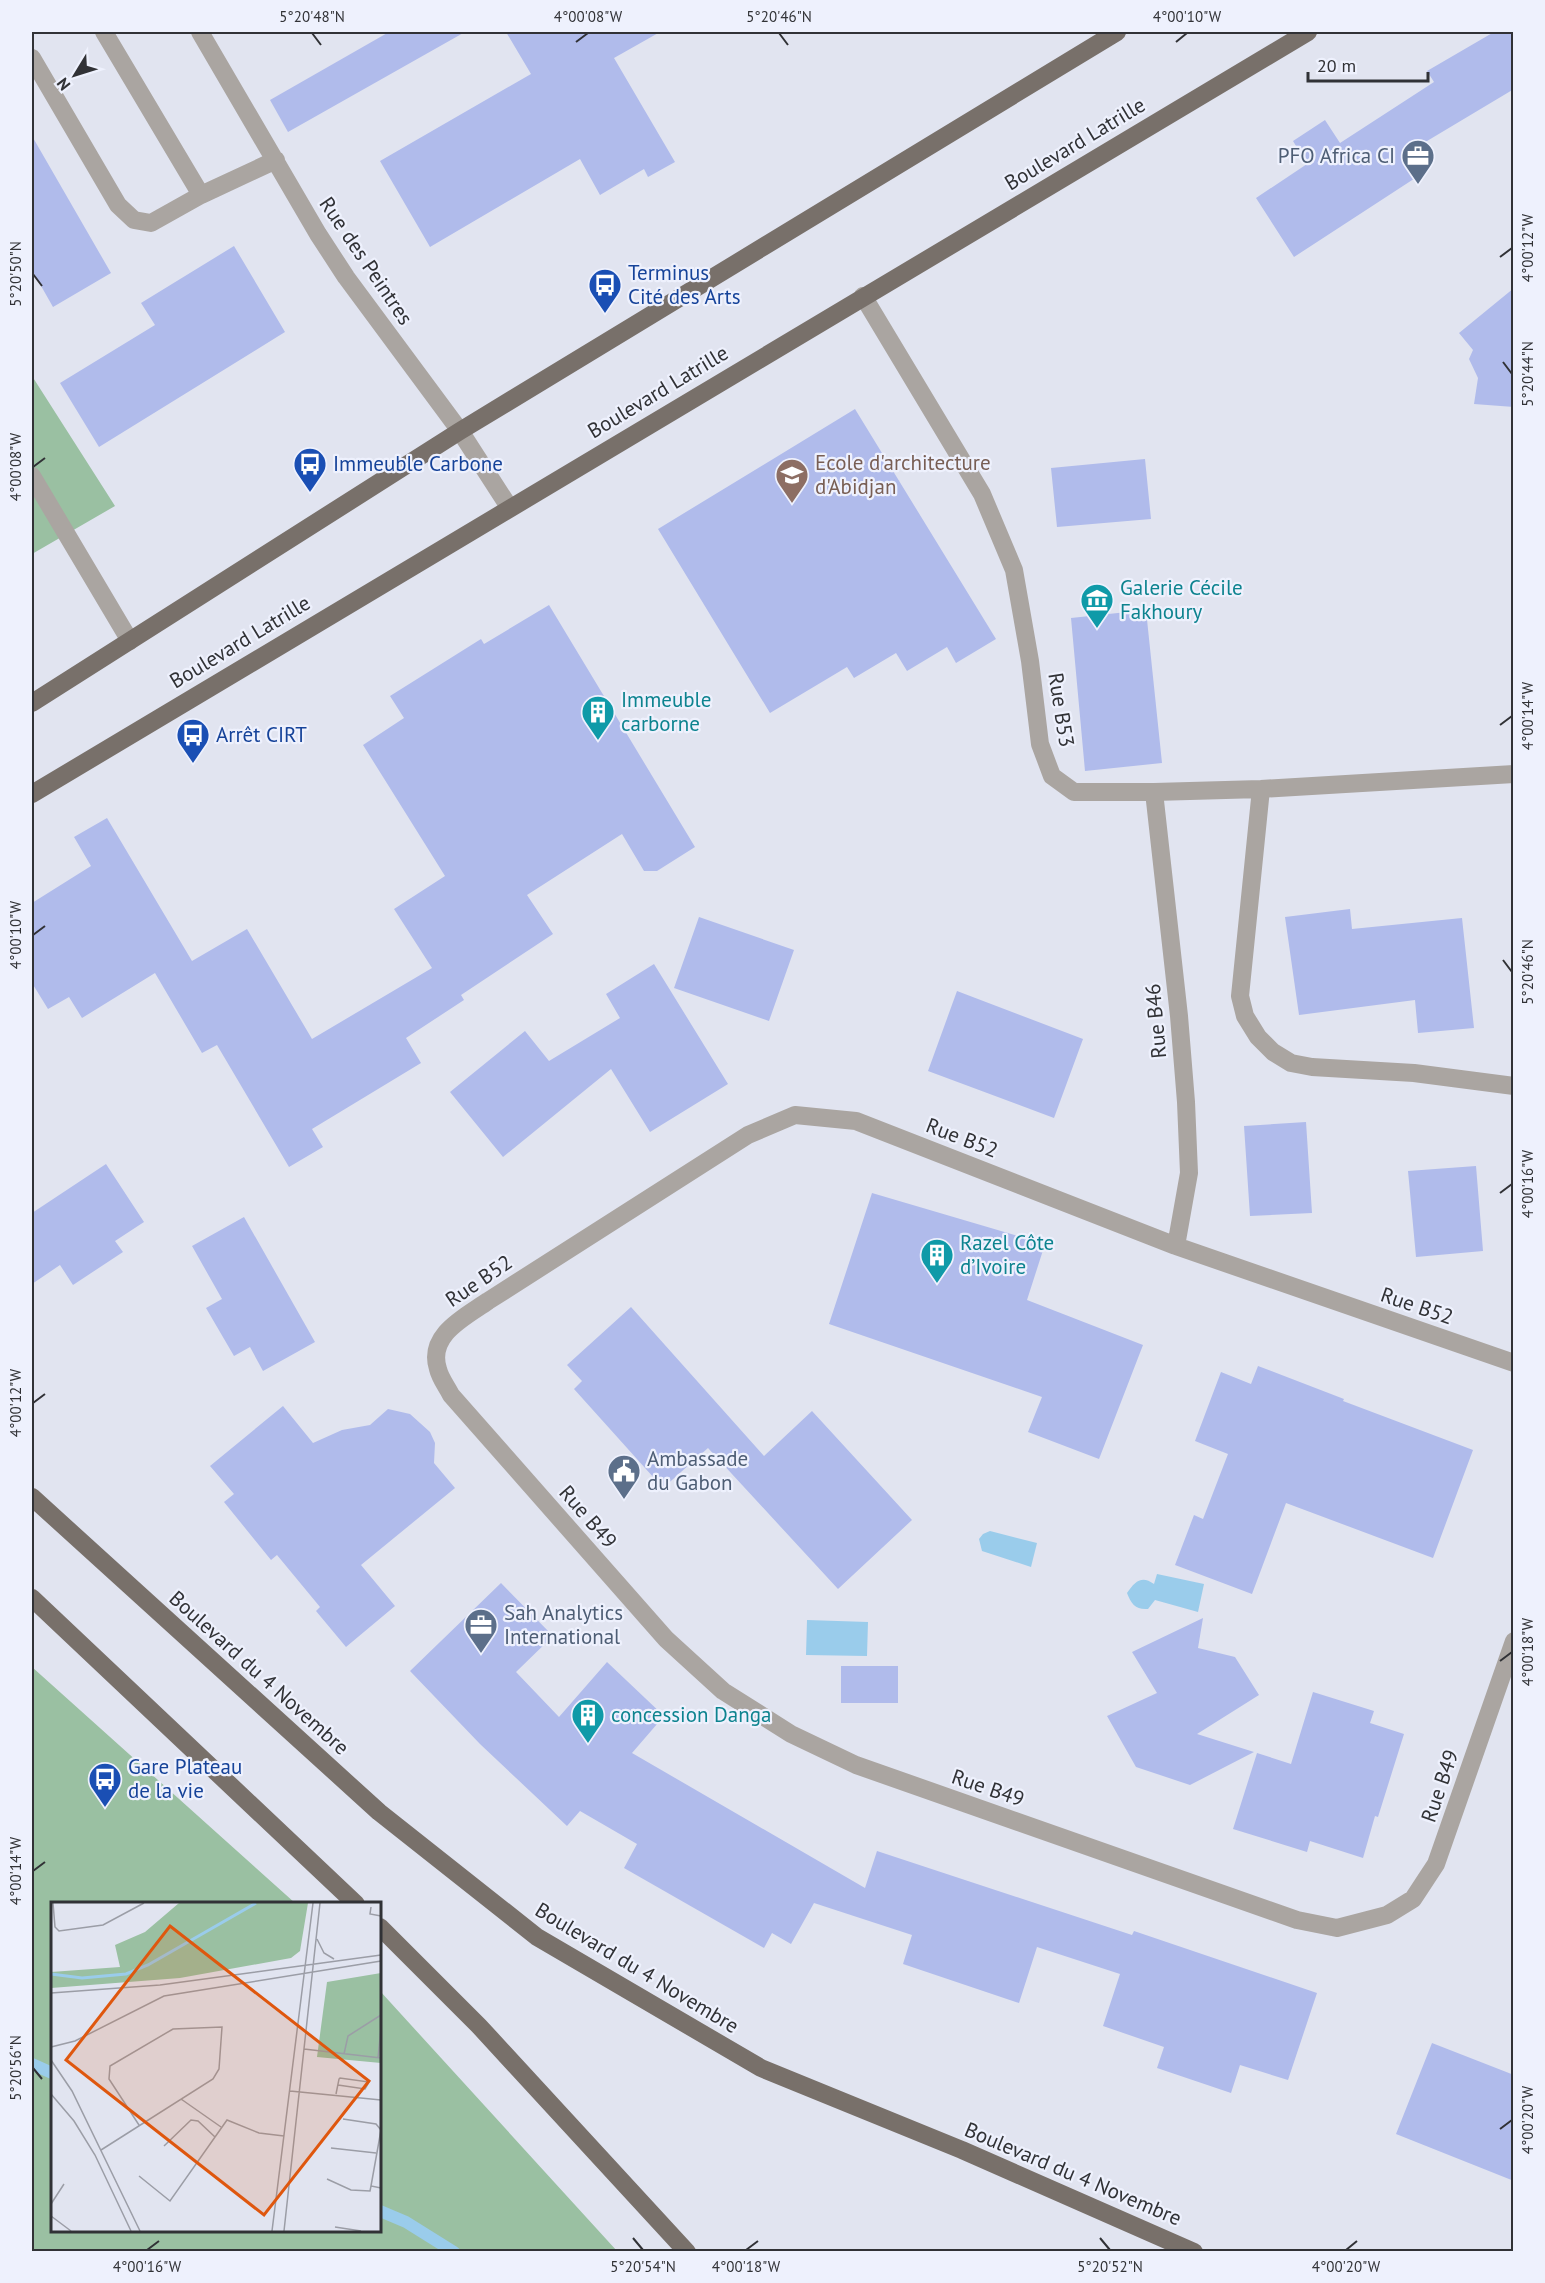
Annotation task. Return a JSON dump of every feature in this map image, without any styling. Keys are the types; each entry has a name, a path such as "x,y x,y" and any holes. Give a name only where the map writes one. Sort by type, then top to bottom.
{"main road":[{"path":"32,703 460,431 1117,32"},
{"name":"Boulevard Latrille","path":"32,794 508,507 1308,32"},
{"name":"Boulevard du 4 Novembre","path":"32,1497 379,1812 537,1937 761,2068 962,2150 1194,2252"},
{"path":"32,1598 354,1902"},
{"path":"381,1928 479,2026 687,2252"}],"street":[{"path":"104,32 201,195"},
{"name":"Rue des Peintres","path":"200,32 318,234 346,277 460,431 508,507"},
{"path":"32,58 118,205 134,220 152,223 201,195 276,160"},
{"name":"Rue B53","path":"862,296 982,495 1014,570 1030,661 1040,744 1052,776 1074,792 1154,792 1261,789 1514,774"},
{"path":"32,476 130,641"},
{"path":"1261,789 1240,996 1245,1016 1258,1037 1273,1052 1291,1063 1312,1067 1414,1073 1514,1086"},
{"name":"Rue B46","path":"1154,792 1179,1016 1186,1102 1189,1173 1176,1246"},
{"name":"Rue B52","path":"436,1348 449,1328 488,1301 748,1135 795,1115 856,1120 1176,1246 1514,1363"},
{"name":"Rue B49","path":"436,1348 437,1368 451,1395 666,1639 723,1691 791,1734 856,1765 1297,1920 1337,1928 1387,1915 1413,1899 1436,1864 1514,1641"}],"green space":[{"path":"32,376 115,506 32,554"},
{"path":"32,1667 294,1902 51,1902 51,2232 381,2232 381,1992 617,2251 32,2251"}],"water":[{"path":"990,1531 1037,1543 1031,1567 982,1551 979,1539"},
{"path":"1157,1574 1204,1584 1198,1612 1155,1600 1148,1609 1134,1606 1127,1593 1142,1580 1154,1584"},
{"path":"807,1620 868,1622 867,1656 806,1655"}],"building":[{"path":"389,32 465,32 288,132 270,100"},
{"path":"506,32 660,32 614,58 675,162 648,177 644,169 600,195 580,159 430,247 380,161 531,74"},
{"path":"1494,32 1514,32 1514,89 1412,150 1426,171 1294,257 1256,198 1307,164 1293,141 1325,120 1340,143 1434,82 1427,71"},
{"path":"32,136 111,273 53,307 32,270"},
{"path":"234,246 285,332 99,447 60,383 155,325 141,303"},
{"path":"1514,288 1514,407 1474,404 1478,378 1469,359 1473,350 1459,333"},
{"path":"855,409 996,639 956,663 947,647 907,671 896,653 854,678 847,667 770,713 658,529"},
{"path":"1145,459 1151,519 1057,527 1051,468"},
{"path":"549,605 695,847 657,871 644,871 622,834 527,895 553,934 461,995 464,1000 406,1038 421,1063 312,1129 323,1147 289,1167 217,1045 202,1053 155,973 82,1018 69,997 48,1009 32,983 32,903 91,866 74,837 107,818 192,961 247,929 312,1039 432,968 394,909 445,876 363,745 404,718 390,696 481,639 484,644"},
{"path":"1146,610 1162,763 1085,771 1071,618"},
{"path":"1350,909 1352,929 1462,918 1474,1028 1418,1033 1415,1000 1299,1015 1285,917"},
{"path":"699,917 794,950 769,1021 674,988"},
{"path":"654,964 728,1084 650,1132 611,1069 503,1157 450,1092 525,1031 549,1061 620,1018 606,994"},
{"path":"957,991 1083,1039 1054,1118 928,1071"},
{"path":"1306,1122 1312,1213 1250,1216 1244,1126"},
{"path":"106,1164 144,1222 115,1241 123,1252 73,1285 60,1265 32,1284 32,1213"},
{"path":"1476,1166 1483,1251 1416,1257 1408,1171"},
{"name":"Razel Côte d’Ivoire","path":"872,1193 1045,1244 1027,1300 1143,1345 1099,1459 1028,1432 1042,1397 829,1324"},
{"path":"244,1217 315,1342 263,1371 250,1347 234,1356 206,1308 222,1299 192,1246"},
{"path":"631,1307 764,1456 812,1411 912,1520 838,1589 708,1448 663,1488 574,1389 582,1381 567,1365"},
{"path":"1258,1366 1473,1450 1433,1558 1286,1503 1252,1594 1175,1565 1194,1515 1203,1519 1228,1454 1195,1441 1221,1372 1251,1384"},
{"path":"283,1406 313,1443 342,1430 370,1425 388,1409 410,1414 430,1432 435,1443 434,1463 455,1488 361,1565 395,1606 346,1647 316,1611 320,1607 277,1555 271,1560 224,1502 234,1494 210,1466"},
{"path":"501,1583 553,1636 516,1672 559,1717 607,1662 664,1716 632,1753 865,1888 877,1851 1132,1935 1134,1931 1317,1993 1288,2080 1240,2065 1231,2093 1157,2068 1164,2047 1103,2026 1120,1974 1037,1947 1019,2003 903,1964 912,1935 814,1903 791,1944 772,1933 764,1948 624,1868 637,1844 580,1811 567,1826 480,1744 410,1671"},
{"path":"1203,1618 1198,1648 1235,1657 1259,1695 1197,1734 1254,1752 1190,1785 1136,1767 1107,1716 1157,1693 1132,1652"},
{"path":"841,1666 898,1666 898,1703 841,1703"},
{"path":"1313,1692 1374,1711 1370,1723 1404,1734 1363,1858 1310,1841 1307,1852 1233,1829 1257,1753 1291,1764"},
{"path":"1432,2043 1514,2075 1514,2181 1396,2134"}],"waterway":[{"path":"32,2064 51,2073"},
{"path":"381,2211 406,2222 454,2252"}],"place":[{"name":"PFO Africa CI","path":"1418,185"},
{"name":"Terminus Cité des Arts","path":"605,314"},
{"name":"Immeuble Carbone","path":"310,493"},
{"name":"Ecole d'architecture d'Abidjan","path":"792,504"},
{"name":"Galerie Cécile Fakhoury","path":"1097,629"},
{"name":"Immeuble carborne","path":"598,741"},
{"name":"Arrêt CIRT","path":"193,764"},
{"name":"Razel Côte d’Ivoire","path":"937,1284"},
{"name":"Ambassade du Gabon","path":"624,1500"},
{"name":"Sah Analytics International","path":"481,1654"},
{"name":"concession Danga","path":"588,1744"},
{"name":"Gare Plateau de la vie","path":"105,1808"}]}
